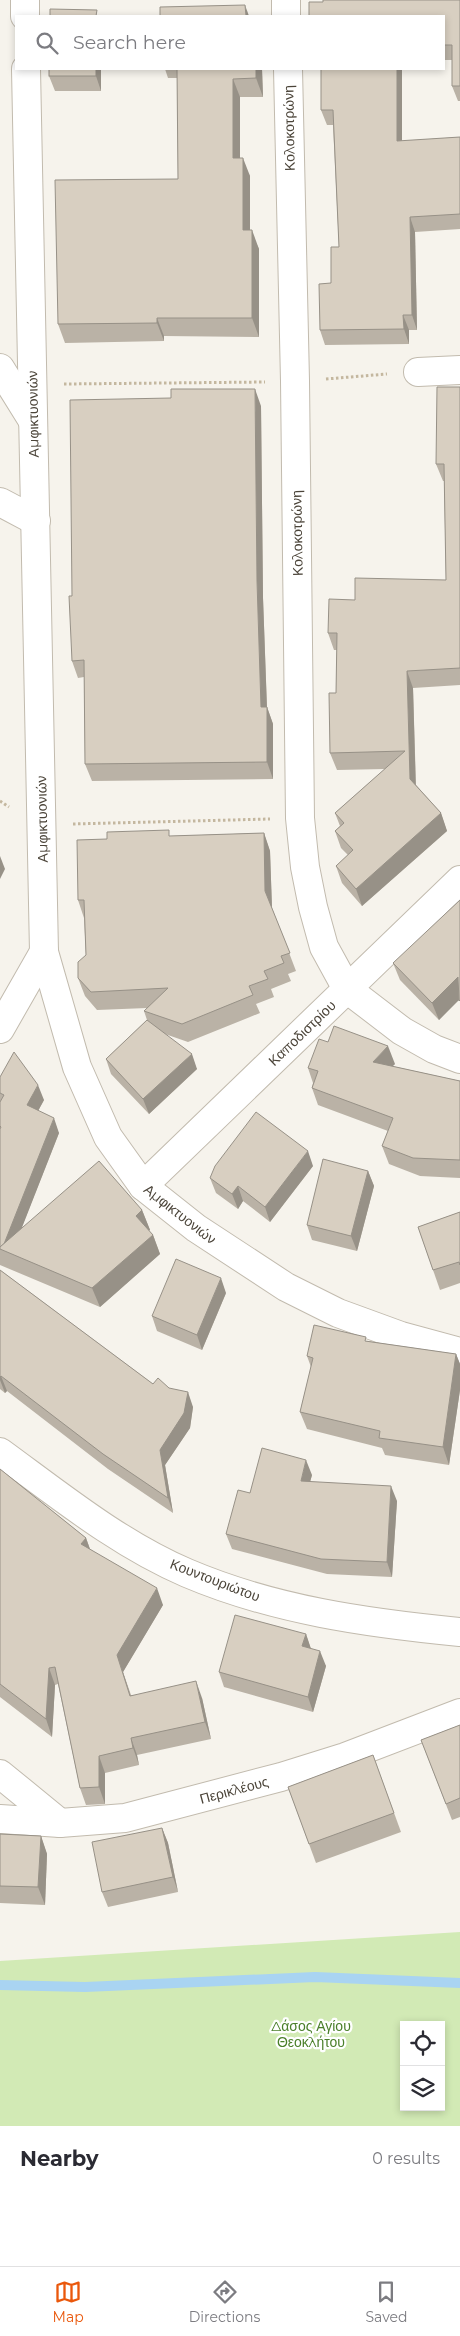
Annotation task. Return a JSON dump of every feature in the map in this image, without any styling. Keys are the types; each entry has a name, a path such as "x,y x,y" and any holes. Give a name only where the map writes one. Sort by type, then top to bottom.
{"street":[{"path":"25,0 25,15"},
{"path":"286,0 286,15"},
{"name":"Αμφικτυονιών","path":"26,70 44,952 77,1067 108,1137 143,1186 196,1228 286,1287 338,1313 401,1336 460,1352"},
{"name":"Κολοκοτρώνη","path":"288,70 295,381 300,818 305,867 312,907 324,947 347,989"},
{"path":"0,368 34,422"},
{"path":"418,372 460,370"},
{"path":"0,502 36,521"},
{"name":"Καποδιστρίου","path":"143,1186 460,880"},
{"path":"0,1029 44,952"},
{"path":"347,989 402,1031 434,1049 460,1059"},
{"name":"Κουντουριώτου","path":"0,1452 84,1513 145,1551 186,1572 238,1592 308,1612 400,1626 460,1632"},
{"name":"Περικλέους","path":"0,1819 60,1822 125,1818 210,1797 345,1757 460,1713"},
{"path":"0,1774 60,1822"}],"path":[{"path":"33,385 295,381 418,372"},
{"path":"42,825 300,818"}],"green space":[{"name":"Δάσος Αγίου Θεοκλήτου","path":"460,1932 460,2126 0,2126 0,1961"}],"building":[{"path":"323,0 460,0 460,86 452,86 452,45 445,45 445,15 309,15 309,2 323,2"},
{"path":"245,5 246,15 160,15 160,7"},
{"path":"50,9 97,10 96,15 50,15"},
{"path":"49,70 96,70 96,76 49,76"},
{"path":"177,70 256,70 256,78 233,79 233,158 243,158 243,230 252,230 252,318 157,318 157,323 58,324 55,180 178,179"},
{"path":"321,70 397,70 397,141 460,137 460,214 410,217 412,315 403,315 404,329 320,330 319,284 331,283 331,247 339,247 333,110 321,110"},
{"path":"437,387 460,387 460,668 407,671 410,779 441,813 356,889 336,866 353,850 335,831 344,823 335,813 405,751 330,753 329,693 336,693 337,633 328,633 329,599 355,600 355,578 446,580 444,464 436,464"},
{"path":"171,389 255,389 257,581 261,707 267,707 267,762 85,764 84,660 72,661 69,596 72,596 70,400 171,398"},
{"path":"169,830 169,836 264,833 265,891 290,953 281,956 284,963 264,971 268,979 249,986 253,995 182,1024 144,1011 168,988 91,992 78,978 78,962 86,955 84,900 78,900 77,840 107,839 107,832"},
{"path":"460,900 460,1000 458,977 432,1003 393,963"},
{"path":"147,1020 192,1054 143,1099 106,1059"},
{"path":"334,1026 388,1046 373,1062 460,1081 460,1160 413,1158 382,1146 393,1118 312,1088 318,1071 308,1068 319,1039 328,1042"},
{"path":"14,1052 38,1085 27,1105 54,1118 4,1244 0,1247 0,1102 4,1095 0,1093 0,1077"},
{"path":"256,1112 308,1151 265,1207 238,1186 232,1194 210,1178 215,1166"},
{"path":"323,1159 368,1171 351,1236 307,1225"},
{"path":"99,1161 142,1210 136,1216 153,1235 92,1288 0,1249 0,1247"},
{"path":"460,1212 460,1265 459,1262 433,1270 418,1227"},
{"path":"176,1259 221,1278 197,1335 152,1316"},
{"path":"0,1270 153,1384 158,1378 169,1388 188,1392 184,1413 160,1450 168,1498 103,1454 0,1377"},
{"path":"314,1325 366,1337 365,1341 456,1354 443,1447 379,1438 380,1431 300,1412 313,1358 307,1356"},
{"path":"262,1448 306,1460 301,1481 391,1486 387,1562 321,1559 226,1534 238,1490 250,1493"},
{"path":"0,1469 86,1538 81,1544 157,1588 117,1655 130,1696 196,1681 205,1722 131,1738 133,1748 99,1756 99,1787 80,1788 55,1667 49,1668 46,1719 0,1684"},
{"path":"235,1615 306,1634 302,1646 320,1651 308,1697 219,1672"},
{"path":"460,1725 460,1798 446,1804 421,1740"},
{"path":"373,1755 394,1813 309,1844 288,1787"},
{"path":"162,1828 173,1877 102,1892 92,1842"},
{"path":"0,1834 41,1836 38,1887 0,1886"}],"waterway":[{"path":"0,1985 85,1987 315,1977 460,1983"}]}
